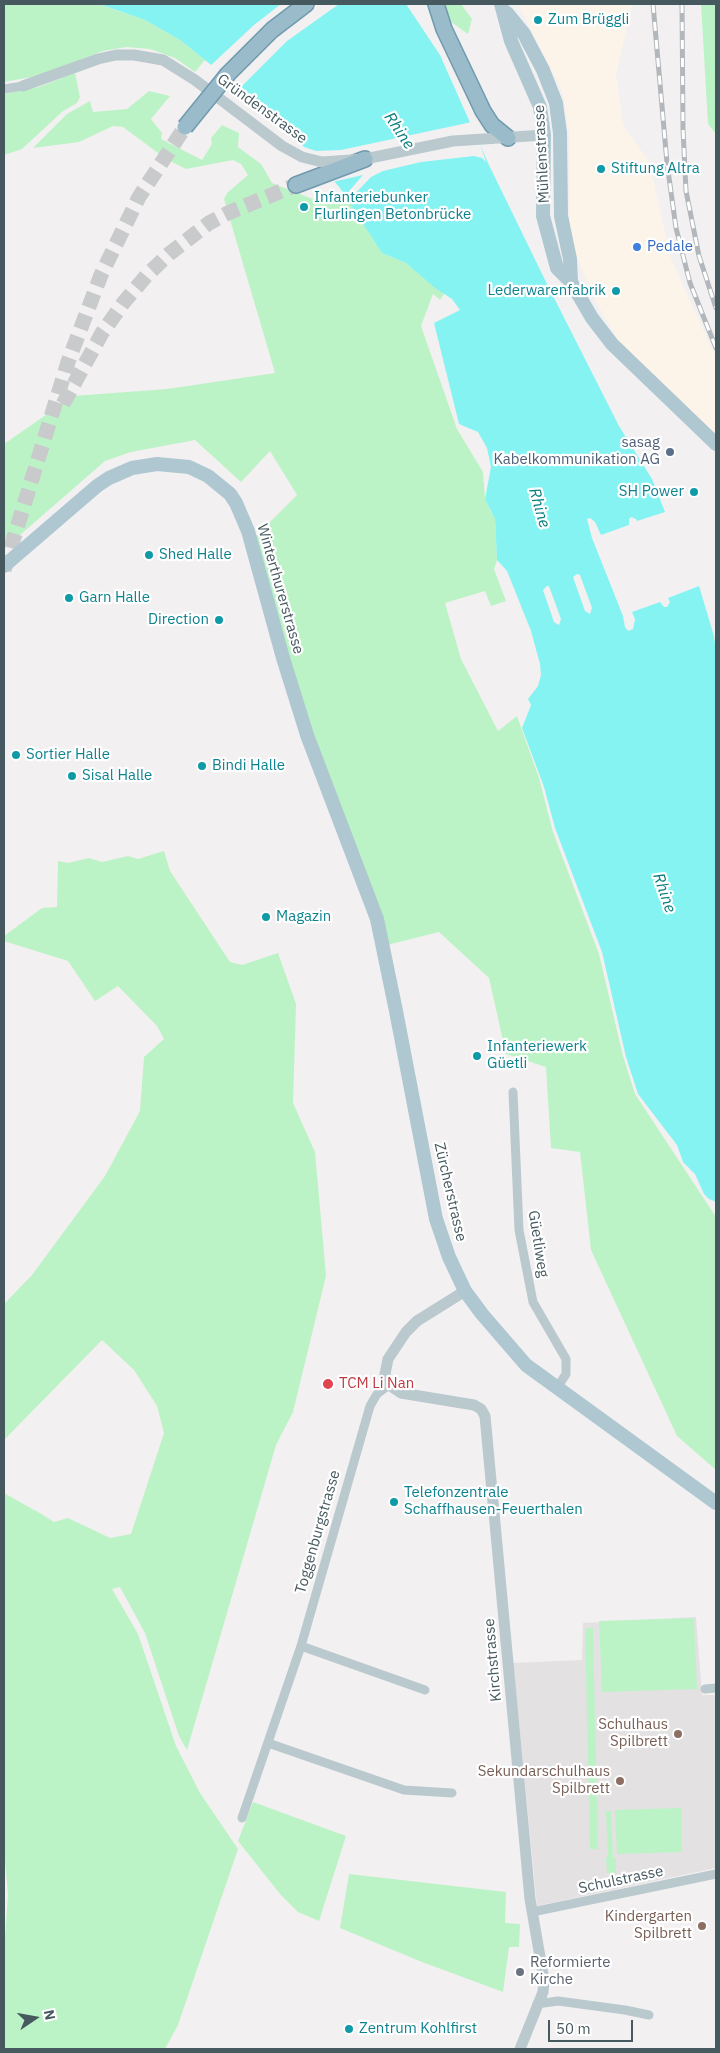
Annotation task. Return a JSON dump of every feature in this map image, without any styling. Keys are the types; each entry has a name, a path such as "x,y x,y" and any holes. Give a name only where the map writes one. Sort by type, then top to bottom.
{"highway":[{"path":"185,127 214,90 242,59 272,30 306,4"},
{"path":"436,4 444,29 483,112 492,125 508,138"},
{"path":"298,184 366,159"}],"main road":[{"name":"Mühlenstrasse","path":"502,6 524,34 550,85 556,103 560,133 561,216 570,259 570,282"},
{"name":"Mühlenstrasse","path":"502,6 511,40 540,107 544,135 543,216 557,268 570,282 592,318 612,344 716,444"},
{"path":"544,135 560,133"},
{"name":"Winterthurerstrasse","path":"4,566 97,486 109,478 132,468 157,464 190,467 208,476 224,488 236,503 248,531 283,658 307,735 377,919 384,950"},
{"name":"Zürcherstrasse","path":"384,950 436,1219 449,1257 465,1290 494,1330 517,1356 716,1503"}],"street":[{"name":"Gründenstrasse","path":"4,89 23,86 98,59 116,55 134,55 163,60 195,80 272,139 302,157 322,162 366,159 429,144 544,135"},
{"name":"Güetliweg","path":"513,1092 518,1230 533,1302 566,1359 566,1374 558,1388"},
{"path":"389,1385 385,1374 385,1367 395,1346 406,1332 417,1321 465,1290"},
{"name":"Toggenburgstrasse","path":"242,1818 301,1646 370,1406 377,1394 389,1385"},
{"name":"Kirchstrasse","path":"389,1385 401,1393 474,1405 481,1409 485,1416 532,1912 544,1980 543,1992 520,2049"},
{"path":"301,1646 425,1690"},
{"path":"705,1689 716,1688"},
{"path":"268,1743 404,1790 452,1793"},
{"name":"Schulstrasse","path":"532,1912 716,1874"},
{"path":"537,2004 558,2001 649,2015"}],"shaded area":[{"path":"518,4 632,4 616,74 623,125 649,162 671,259 716,358 716,434 710,431 626,354 596,302 570,241 570,139 563,93"},
{"name":"Sekundarschulhaus Spilbrett","path":"696,1617 702,1695 716,1695 716,1868 537,1906 513,1663 582,1660 583,1623"}],"green space":[{"path":"98,4 145,20 180,40 205,60 195,72 175,58 150,49 126,47 103,51 37,76 4,82 4,5"},
{"path":"426,4 461,4 472,19 468,34"},
{"path":"701,4 716,4 716,134 708,124"},
{"path":"75,73 80,97 77,103 63,111 22,149 4,155 4,94 39,87"},
{"path":"149,91 170,96 151,119 162,133 161,139 202,160 212,144 211,138 222,125 239,133 238,147 261,164 272,183 315,200 351,202 382,253 406,263 444,294 440,300 433,294 421,326 457,429 483,472 485,499 495,519 497,560 494,569 506,601 491,606 485,591 445,603 461,659 498,731 517,716 539,778 553,832 599,954 623,1056 635,1094 716,1217 716,1470 677,1436 591,1250 580,1152 551,1148 546,1067 506,1054 489,978 439,932 383,946 307,735 251,541 297,495 270,451 241,482 195,440 131,452 105,461 4,549 4,444 73,396 167,389 275,373 224,199 227,193 248,175 241,164 233,160 186,169 166,159 123,127 113,126 79,142 33,148 67,114 90,101 93,112 127,109"},
{"path":"164,851 170,871 230,962 242,965 278,953 296,1004 293,1103 315,1152 326,1276 293,1412 276,1445 187,1750 179,1736 145,1633 120,1587 112,1589 138,1634 176,1746 200,1793 238,1849 178,2025 165,2049 4,2049 4,1952 8,1894 4,1849 4,1493 34,1510 16,1513 35,1510 54,1522 68,1518 110,1538 131,1534 164,1433 157,1406 134,1370 102,1340 4,1440 4,1304 32,1275 105,1176 140,1111 144,1057 164,1039 157,1026 118,986 95,1001 68,961 4,941 4,936 42,908 57,907 58,861 68,863 89,858 102,862 128,856 138,859"},
{"path":"694,1618 697,1689 602,1692 599,1621"},
{"path":"585,1628 593,1628 598,1849 590,1849"},
{"path":"253,1802 346,1836 319,1921 298,1912 280,1894 238,1841"},
{"path":"681,1808 682,1852 617,1854 615,1810"},
{"path":"606,1811 611,1811 613,1857 616,1858 616,1873 607,1873"},
{"path":"349,1874 506,1892 505,1923 520,1924 519,1947 509,1947 503,1992 422,1962 340,1928"}],"water":[{"name":"Rhine","path":"99,4 406,4 440,55 488,163 547,284 619,426 652,479 665,512 637,521 631,517 629,525 601,535 595,522 590,518 587,519 592,538 628,631 633,629 635,619 632,612 660,602 664,607 667,607 670,602 668,598 699,586 714,636 716,651 716,1202 704,1194 695,1174 683,1162 677,1145 638,1094 626,1057 602,952 555,828 544,787 522,728 531,705 528,699 538,686 541,675 540,664 531,631 507,571 497,560 495,519 485,499 491,467 487,448 478,432 459,424 434,323 460,310 452,299 435,288 406,263 382,253 340,188 281,121 180,40 145,20","holes":["577,574 580,575 592,608 590,614 585,611 573,577","549,586 561,619 559,625 554,622 543,590"]}],"pier":[{"path":"281,4 339,4 287,41 238,90 209,67 254,25"},
{"path":"472,122 486,162 482,158 474,156 421,162 383,171 371,177 347,202 344,197 363,175 332,182 298,145 316,151 341,150"}],"tunnel":[{"path":"4,570 68,362 101,275 139,197 185,127"},
{"path":"63,404 102,333 124,302 147,275 169,254 209,223 228,213 296,185"}],"railway":[{"path":"653,4 667,163 676,228 690,283 716,348"},
{"path":"682,4 683,129 686,191 699,256 716,308"}],"place":[{"name":"Zum Brüggli","path":"538,20"},
{"name":"Stiftung Altra","path":"601,169"},
{"name":"Infanteriebunker Flurlingen Betonbrücke","path":"304,207"},
{"name":"Pedale","path":"637,247"},
{"name":"Lederwarenfabrik","path":"616,291"},
{"name":"sasag Kabelkommunikation AG","path":"670,452"},
{"name":"SH Power","path":"694,492"},
{"name":"Shed Halle","path":"149,555"},
{"name":"Garn Halle","path":"69,598"},
{"name":"Direction","path":"219,620"},
{"name":"Sortier Halle","path":"16,755"},
{"name":"Bindi Halle","path":"202,766"},
{"name":"Sisal Halle","path":"72,776"},
{"name":"Magazin","path":"266,917"},
{"name":"Infanteriewerk Güetli","path":"477,1056"},
{"name":"TCM Li Nan","path":"328,1384"},
{"name":"Telefonzentrale Schaffhausen-Feuerthalen","path":"394,1502"},
{"name":"Schulhaus Spilbrett","path":"678,1734"},
{"name":"Sekundarschulhaus Spilbrett","path":"620,1781"},
{"name":"Kindergarten Spilbrett","path":"702,1926"},
{"name":"Reformierte Kirche","path":"520,1972"},
{"name":"Zentrum Kohlfirst","path":"349,2029"}]}
